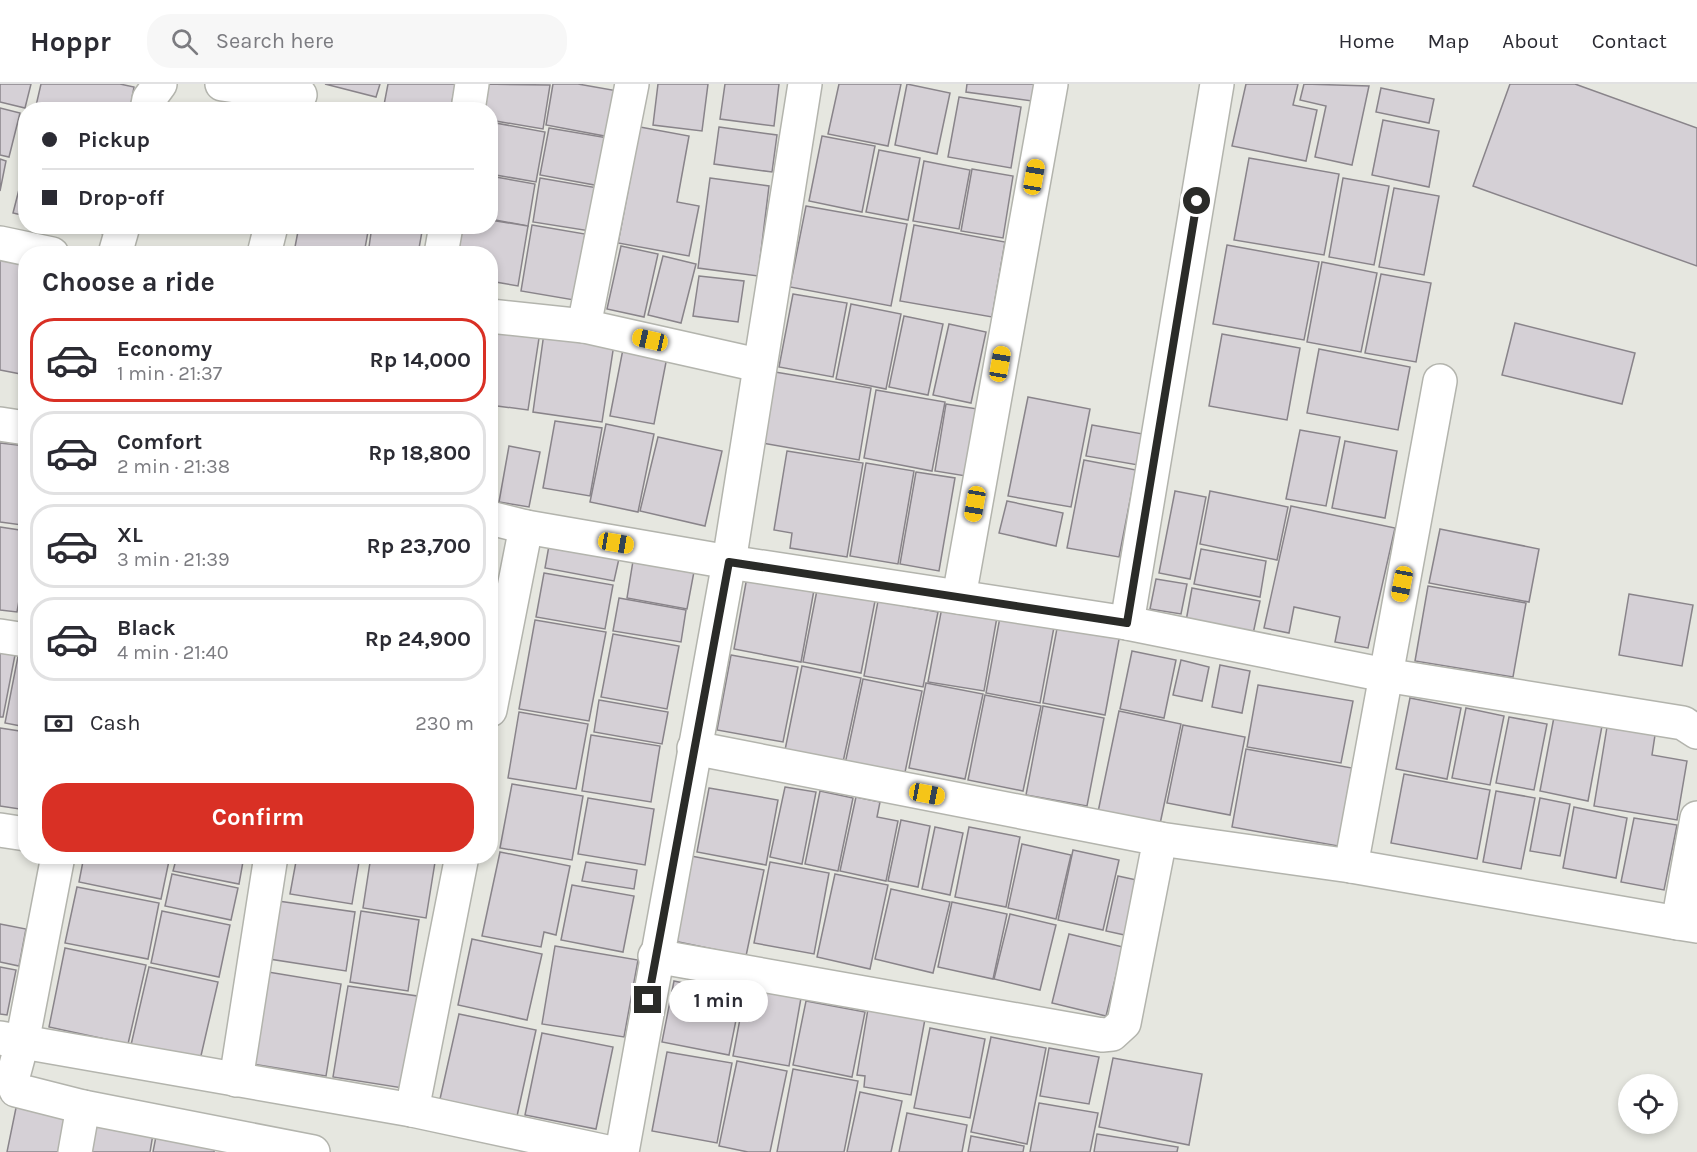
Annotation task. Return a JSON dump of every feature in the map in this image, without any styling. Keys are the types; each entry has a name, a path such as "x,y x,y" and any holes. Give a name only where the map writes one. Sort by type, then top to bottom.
{"street":[{"path":"222,84 300,96"},
{"path":"469,102 472,84"},
{"path":"584,326 632,84"},
{"path":"622,1152 729,562 758,365 805,84"},
{"path":"959,597 1051,84"},
{"path":"1127,623 1217,84"},
{"path":"0,243 18,247"},
{"path":"498,317 584,326 758,365"},
{"path":"1351,866 1440,381"},
{"path":"0,424 18,427"},
{"path":"498,520 526,527 729,562 1127,623 1385,675 1683,723 1697,732"},
{"path":"498,669 526,527"},
{"path":"0,636 18,639"},
{"path":"694,748 1160,839 1351,866 1688,925 1697,818"},
{"path":"0,830 18,833"},
{"path":"656,956 1090,1033 1112,1034 1124,1023 1160,839"},
{"path":"56,864 11,1041 12,1080 7,1085 16,1090 251,1147 313,1152"},
{"path":"236,1080 270,864"},
{"path":"412,1110 460,864"},
{"path":"11,1041 412,1110 607,1152"},
{"path":"75,1152 83,1107"}],"building":[{"path":"0,84 31,84 26,102 18,102 18,106 0,102"},
{"path":"41,84 120,84 134,87 131,102 37,102"},
{"path":"325,84 380,84 376,97"},
{"path":"388,84 456,84 452,102 385,102"},
{"path":"482,84 550,85 543,129 498,121 498,102 479,102"},
{"path":"553,84 578,84 618,91 610,137 546,125"},
{"path":"658,84 708,84 702,131 653,125"},
{"path":"725,84 779,84 774,126 720,119"},
{"path":"839,84 901,84 888,146 828,134"},
{"path":"907,84 950,93 937,154 895,145"},
{"path":"967,84 1035,84 1032,101 966,92"},
{"path":"1246,84 1298,84 1293,105 1317,110 1306,161 1232,146"},
{"path":"1304,84 1369,86 1352,165 1315,157 1326,106 1300,100"},
{"path":"1510,84 1575,84 1697,128 1697,266 1473,186"},
{"path":"1381,88 1434,99 1429,123 1376,112"},
{"path":"959,97 1021,107 1011,168 948,157"},
{"path":"0,108 18,112 18,121 9,157 0,155"},
{"path":"1383,120 1439,131 1429,187 1372,175"},
{"path":"498,123 545,132 536,182 498,175"},
{"path":"640,127 689,136 677,202 699,206 689,256 618,243"},
{"path":"719,127 777,135 772,172 714,164"},
{"path":"549,128 608,138 600,186 540,175"},
{"path":"822,136 875,146 862,212 809,201"},
{"path":"879,150 920,158 908,220 866,212"},
{"path":"1249,158 1339,174 1324,255 1234,240"},
{"path":"0,159 6,161 0,191"},
{"path":"924,161 970,170 959,229 913,221"},
{"path":"972,169 1013,176 1003,238 961,231"},
{"path":"498,177 535,184 528,226 498,220"},
{"path":"540,178 598,188 590,231 533,222"},
{"path":"710,178 769,186 758,276 698,268"},
{"path":"1343,178 1389,186 1374,265 1329,257"},
{"path":"1394,188 1439,196 1424,275 1379,267"},
{"path":"18,193 18,214 13,213"},
{"path":"806,206 907,224 891,306 790,287"},
{"path":"498,221 528,226 518,286 498,282 498,246 455,246 458,234 498,234"},
{"path":"532,225 585,234 574,300 521,291"},
{"path":"914,225 1005,242 992,317 900,301"},
{"path":"297,234 368,234 365,246 295,246"},
{"path":"371,234 422,234 419,246 369,246"},
{"path":"1227,245 1319,262 1304,340 1213,324"},
{"path":"621,246 658,254 644,317 607,309"},
{"path":"0,252 18,255 18,373 0,370"},
{"path":"663,256 696,264 681,323 648,315"},
{"path":"1322,262 1377,273 1361,352 1307,342"},
{"path":"1381,274 1431,283 1416,362 1365,353"},
{"path":"699,276 744,281 738,322 693,316"},
{"path":"793,294 847,303 833,377 779,367"},
{"path":"851,304 901,314 886,389 836,379"},
{"path":"904,316 943,324 928,395 889,387"},
{"path":"1515,323 1635,353 1622,404 1502,375"},
{"path":"949,324 986,332 971,403 933,395"},
{"path":"498,331 539,338 528,410 498,406"},
{"path":"544,333 614,344 602,422 533,412"},
{"path":"1222,334 1300,348 1287,420 1209,406"},
{"path":"623,349 667,357 654,424 610,416"},
{"path":"1319,349 1410,367 1398,430 1307,413"},
{"path":"775,372 871,388 859,460 762,443"},
{"path":"876,390 945,402 932,471 864,458"},
{"path":"1028,397 1090,409 1071,507 1008,496"},
{"path":"946,404 984,410 972,477 935,471"},
{"path":"555,421 602,428 590,496 543,488"},
{"path":"606,424 654,434 638,512 590,502"},
{"path":"1092,425 1143,434 1138,465 1086,456"},
{"path":"1300,430 1340,437 1326,506 1286,499"},
{"path":"658,437 722,451 705,526 640,511"},
{"path":"1345,441 1397,451 1385,518 1332,508"},
{"path":"0,443 18,445 18,524 0,522"},
{"path":"509,446 540,452 529,507 499,502"},
{"path":"787,451 863,463 847,557 790,548 792,533 774,530"},
{"path":"1084,460 1136,470 1119,557 1067,548"},
{"path":"866,463 914,471 898,564 850,556"},
{"path":"916,472 955,478 939,571 900,564"},
{"path":"1175,491 1206,497 1190,579 1159,573"},
{"path":"1210,491 1288,507 1277,560 1200,544"},
{"path":"1007,501 1063,513 1056,546 999,533"},
{"path":"1291,506 1395,528 1368,648 1335,642 1340,617 1294,607 1289,633 1264,628"},
{"path":"0,527 18,530 18,606 17,612 0,610"},
{"path":"1440,529 1539,549 1529,602 1429,583"},
{"path":"550,540 620,554 614,581 545,568"},
{"path":"1201,549 1266,561 1260,597 1194,584"},
{"path":"633,561 696,561 687,609 627,598"},
{"path":"544,573 613,585 605,629 536,617"},
{"path":"747,577 814,590 801,662 734,649"},
{"path":"1156,579 1187,584 1181,614 1150,609"},
{"path":"1428,586 1526,603 1513,677 1415,661"},
{"path":"1192,588 1260,601 1253,634 1186,621"},
{"path":"817,590 875,601 861,673 803,662"},
{"path":"1629,594 1693,605 1682,666 1619,655"},
{"path":"619,598 686,610 681,642 613,631"},
{"path":"878,601 938,612 923,687 864,676"},
{"path":"942,607 997,617 984,691 928,682"},
{"path":"1000,617 1054,627 1040,703 986,693"},
{"path":"535,620 606,632 589,721 519,709"},
{"path":"1058,623 1120,634 1105,715 1043,703"},
{"path":"613,634 679,646 667,709 601,697"},
{"path":"1132,651 1176,660 1164,718 1120,709"},
{"path":"0,652 15,655 3,717 0,717"},
{"path":"731,655 798,667 783,742 717,730"},
{"path":"18,656 18,725 5,723"},
{"path":"1181,660 1209,667 1202,701 1173,695"},
{"path":"1220,665 1250,671 1242,713 1212,707"},
{"path":"802,666 861,678 843,762 785,750"},
{"path":"863,679 922,691 904,777 845,764"},
{"path":"926,683 983,694 965,779 909,768"},
{"path":"1258,685 1353,701 1341,763 1247,747"},
{"path":"985,695 1041,706 1023,791 968,780"},
{"path":"1410,698 1461,708 1447,779 1396,769"},
{"path":"599,700 668,712 662,744 594,732"},
{"path":"1043,706 1104,718 1087,806 1026,795"},
{"path":"1466,708 1504,716 1490,785 1452,778"},
{"path":"1119,711 1181,724 1160,824 1098,812"},
{"path":"519,712 588,724 576,789 508,778"},
{"path":"1509,717 1547,724 1534,790 1496,783"},
{"path":"1554,717 1602,726 1588,801 1540,791"},
{"path":"1183,725 1245,737 1230,815 1167,803"},
{"path":"1607,727 1655,735 1652,755 1687,761 1677,820 1594,806"},
{"path":"0,728 18,731 18,809 0,806"},
{"path":"591,735 660,746 651,802 582,791"},
{"path":"1246,749 1352,768 1338,846 1232,827"},
{"path":"1404,774 1490,790 1477,859 1391,843"},
{"path":"512,784 583,796 572,860 500,848"},
{"path":"785,787 816,792 802,864 770,857"},
{"path":"709,788 778,800 766,865 697,852"},
{"path":"820,791 853,798 838,871 805,864"},
{"path":"1496,791 1535,798 1521,869 1483,862"},
{"path":"856,797 880,802 877,817 898,821 886,881 840,871"},
{"path":"588,798 654,809 645,865 578,854"},
{"path":"1540,798 1570,804 1560,856 1530,851"},
{"path":"1574,807 1627,818 1616,878 1563,868"},
{"path":"1634,818 1677,825 1664,890 1621,882"},
{"path":"901,820 930,826 918,887 888,881"},
{"path":"935,827 963,833 950,895 922,889"},
{"path":"969,827 1020,837 1006,907 955,897"},
{"path":"1022,844 1071,855 1056,919 1008,908"},
{"path":"1073,850 1119,860 1103,930 1058,920"},
{"path":"500,852 570,866 556,935 544,932 541,947 482,936"},
{"path":"686,855 764,870 746,956 669,940"},
{"path":"586,862 637,870 634,889 582,881"},
{"path":"770,862 829,873 814,954 754,943"},
{"path":"82,864 168,864 161,899 79,882"},
{"path":"175,864 243,864 239,884 173,871"},
{"path":"296,864 359,864 352,904 290,894"},
{"path":"370,864 435,864 426,918 363,908"},
{"path":"172,874 238,888 231,920 165,906"},
{"path":"835,874 888,885 870,969 817,957"},
{"path":"1118,876 1146,882 1134,937 1106,931"},
{"path":"572,885 634,896 623,952 561,940"},
{"path":"77,887 159,903 148,959 65,943"},
{"path":"891,889 950,902 933,973 875,959"},
{"path":"271,900 355,912 346,971 263,958"},
{"path":"952,902 1007,914 993,979 938,967"},
{"path":"162,911 230,925 219,977 151,963"},
{"path":"361,911 419,920 408,991 350,982"},
{"path":"1010,914 1056,925 1040,990 994,979"},
{"path":"0,924 26,929 19,966 0,962"},
{"path":"1069,934 1123,947 1106,1016 1052,1003"},
{"path":"472,939 542,954 527,1020 458,1005"},
{"path":"555,946 638,960 624,1037 542,1024"},
{"path":"65,948 146,965 128,1044 49,1027"},
{"path":"0,967 16,970 7,1015 0,1014"},
{"path":"149,967 218,982 200,1060 131,1045"},
{"path":"262,971 341,984 326,1076 247,1063"},
{"path":"674,981 741,995 729,1055 662,1042"},
{"path":"348,986 424,997 409,1089 333,1077"},
{"path":"746,987 801,998 789,1066 733,1056"},
{"path":"806,1001 865,1012 852,1077 793,1065"},
{"path":"868,1009 925,1019 911,1095 864,1087 865,1076 857,1075"},
{"path":"459,1014 536,1030 517,1116 440,1099"},
{"path":"930,1028 985,1039 970,1118 914,1108"},
{"path":"542,1033 613,1047 596,1129 525,1115"},
{"path":"991,1037 1046,1048 1027,1144 971,1132"},
{"path":"1049,1048 1099,1057 1089,1104 1040,1096"},
{"path":"667,1052 732,1063 717,1143 652,1131"},
{"path":"1113,1058 1202,1074 1189,1145 1099,1127"},
{"path":"737,1061 787,1071 770,1152 748,1152 719,1146"},
{"path":"793,1069 858,1081 844,1152 777,1152"},
{"path":"860,1092 902,1101 891,1152 847,1152"},
{"path":"17,1103 77,1115 70,1152 7,1152"},
{"path":"1039,1103 1098,1113 1090,1152 1030,1152"},
{"path":"907,1113 967,1125 962,1152 899,1152"},
{"path":"96,1118 154,1128 150,1152 89,1152"},
{"path":"157,1131 216,1142 214,1152 153,1152"},
{"path":"1097,1134 1178,1147 1177,1152 1094,1152"},
{"path":"971,1136 1024,1146 1023,1152 968,1152"}],"route":[{"path":"648,1000 729,562 1127,623 1197,201"}]}
